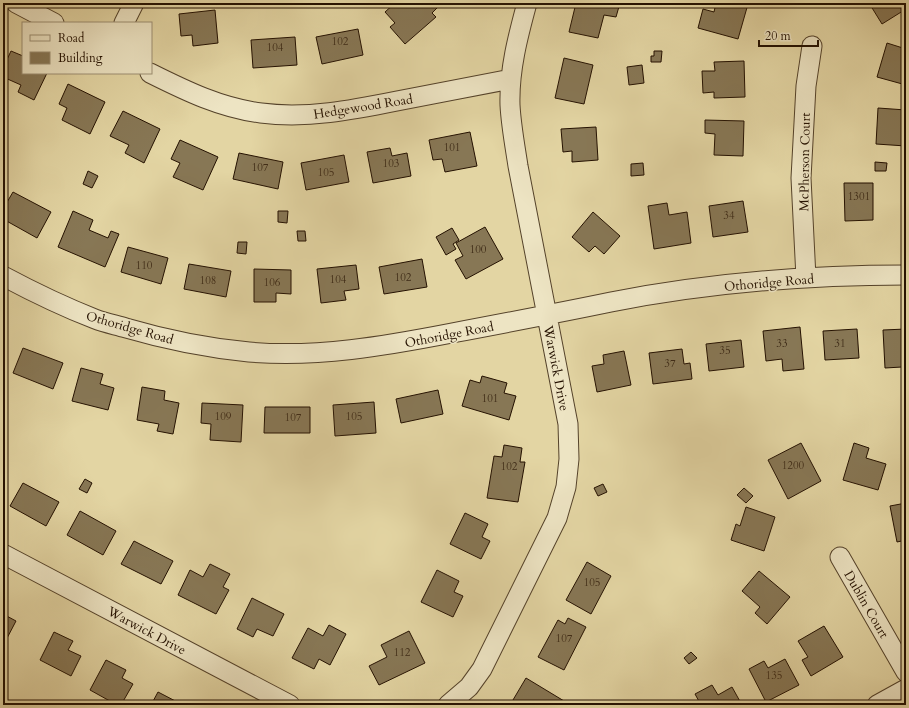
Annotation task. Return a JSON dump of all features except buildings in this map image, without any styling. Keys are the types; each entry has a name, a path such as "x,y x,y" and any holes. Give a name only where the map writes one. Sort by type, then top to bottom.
{"street":[{"path":"16,3 52,22"},
{"path":"124,22 134,3"},
{"name":"Warwick Drive","path":"448,705 469,687 482,669 556,518 566,487 569,458 568,424 512,129 510,105 511,79 517,41 527,3"},
{"name":"McPherson Court","path":"806,278 800,178 806,94 812,46"},
{"name":"Hedgewood Road","path":"152,74 184,91 209,101 262,113 292,115 319,114 348,110 511,79"},
{"name":"Othoridge Road","path":"3,276 51,300 97,320 149,335 192,345 251,352 300,353 348,350 405,342 678,290 806,278 906,275"},
{"name":"Warwick Drive","path":"3,554 290,705"},
{"name":"Dublin Court","path":"840,557 906,672"},
{"path":"877,705 906,689"}]}
